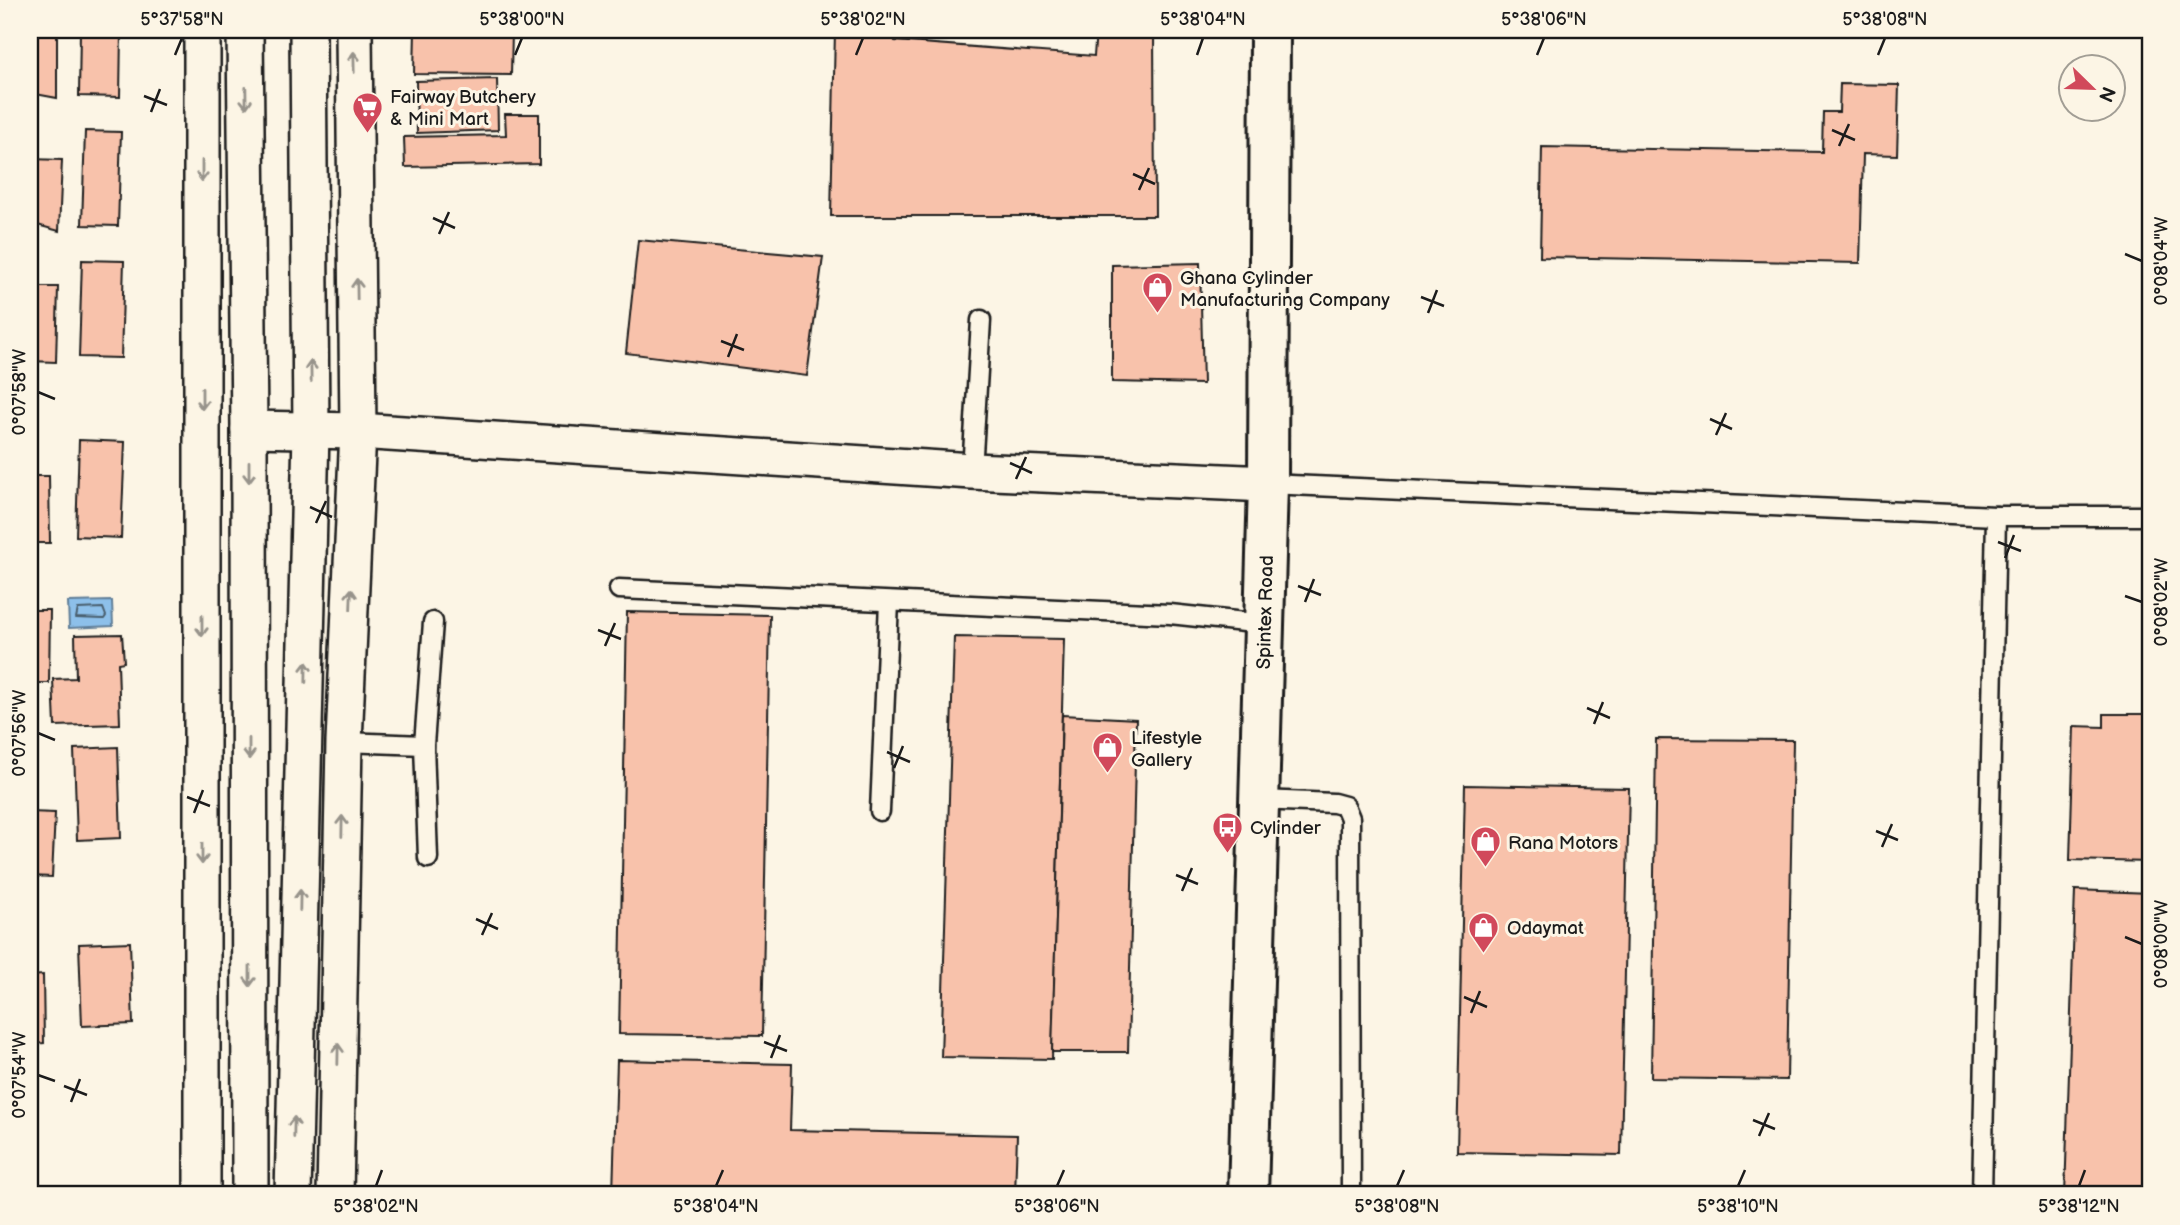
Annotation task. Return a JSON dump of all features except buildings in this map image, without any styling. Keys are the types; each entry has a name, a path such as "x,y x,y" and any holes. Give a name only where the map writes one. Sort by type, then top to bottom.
{"main road":[{"name":"Spintex Road","path":"1248,1195 1268,484 1269,30"}],"street":[{"path":"202,30 202,1195"},
{"path":"245,30 249,429 250,1195"},
{"path":"293,1195 312,430 308,30"},
{"path":"335,1195 344,742 358,431 354,30"},
{"path":"249,429 358,431 972,471 1268,484"}],"lane":[{"path":"972,471 981,320"},
{"path":"1268,484 1996,516 2150,516"},
{"path":"1982,1195 1996,516"},
{"path":"619,589 1170,614 1263,624"},
{"path":"880,811 889,601"},
{"path":"428,858 424,745 433,622"},
{"path":"344,742 424,745"},
{"path":"1259,800 1334,803 1345,806 1350,818 1351,1195"}],"water":[{"path":"112,601 113,626 69,628 68,602"}],"place":[{"name":"Fairway Butchery & Mini Mart","path":"367,134"},
{"name":"Ghana Cylinder Manufacturing Company","path":"1157,315"},
{"name":"Lifestyle Gallery","path":"1108,775"},
{"name":"Cylinder","path":"1227,854"},
{"name":"Rana Motors","path":"1485,869"},
{"name":"Odaymat","path":"1484,954"}]}
